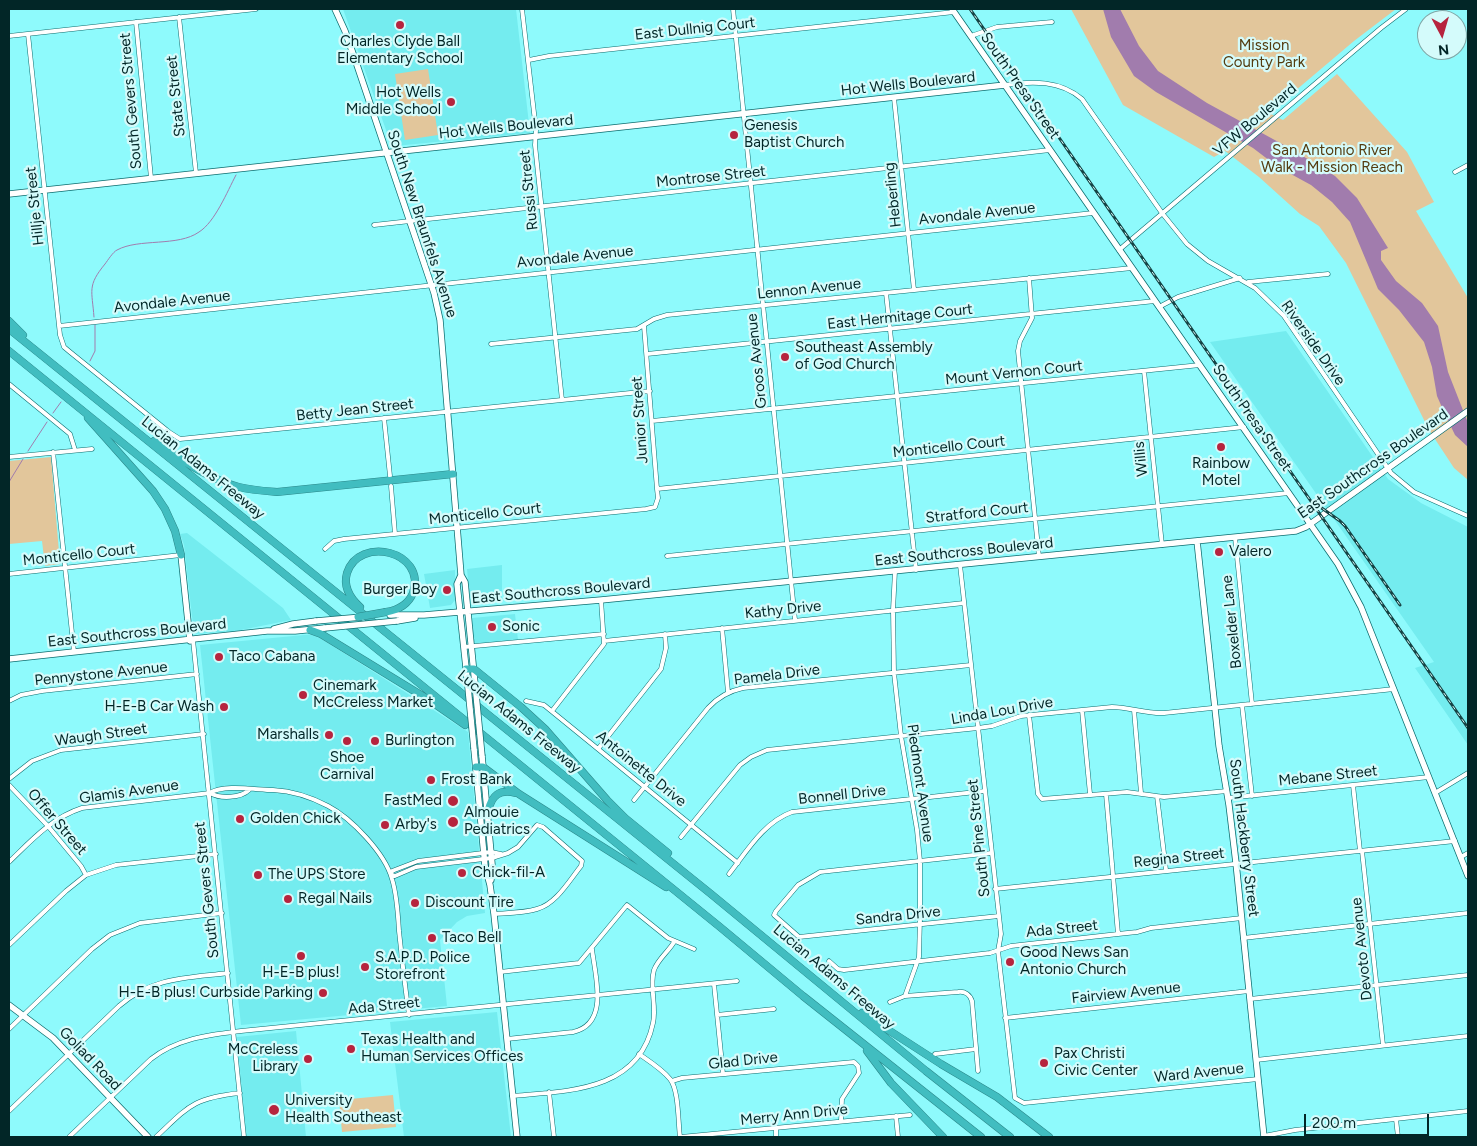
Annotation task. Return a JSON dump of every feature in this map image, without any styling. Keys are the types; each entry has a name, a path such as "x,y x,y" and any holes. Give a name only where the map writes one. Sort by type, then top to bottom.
{"highway":[{"path":"9,321 48,360"},
{"name":"Lucian Adams Freeway","path":"9,329 698,884 926,1072 1010,1137"},
{"name":"Lucian Adams Freeway","path":"9,351 860,1042 981,1137"},
{"path":"75,403 147,484 165,509 175,532 181,555"},
{"path":"102,404 186,462 222,482 241,488 277,492 453,474"},
{"path":"358,617 388,613 402,607 412,595 414,586 412,571 404,559 394,554 376,552 363,554 353,563 347,573 346,581 349,595 355,603 393,638"},
{"path":"310,630 321,634 429,700 510,756"},
{"path":"469,672 521,706 545,729 607,800 625,818 674,859 698,884"},
{"path":"479,767 656,882 678,893"},
{"path":"488,811 493,797 502,792 507,791 519,794"},
{"path":"837,997 941,1064 997,1097 1049,1137"},
{"path":"860,1042 891,1083 943,1137"}],"main road":[{"name":"South New Braunfels Avenue","path":"334,9 354,57 431,285 442,327 461,575 458,584 460,612 469,672 474,749 488,811 492,855 490,885"},
{"name":"South Presa Street","path":"953,10 1338,564 1356,595 1468,876"},
{"name":"Hot Wells Boulevard","path":"9,194 1005,86"},
{"name":"East Southcross Boulevard","path":"388,613 424,615 600,600 1296,531 1301,530 1468,411"},
{"name":"South Hackberry Street","path":"1197,541 1214,708 1236,863 1263,1137"},
{"name":"South Gevers Street","path":"181,555 192,640"},
{"name":"South New Braunfels Avenue","path":"461,575 465,582 472,647 469,672 475,684 482,756 479,767 484,856 494,914 517,1137"},
{"name":"East Southcross Boulevard","path":"9,659 267,632 397,622 424,615"},
{"name":"East Southcross Boulevard","path":"267,632 293,624 358,617"},
{"name":"Goliad Road","path":"9,1005 46,1032 148,1137"}],"street":[{"path":"9,36 256,9"},
{"name":"Russi Street","path":"522,9 562,400"},
{"name":"Groos Avenue","path":"733,9 795,620"},
{"name":"VFW Boulevard","path":"1119,250 1381,28 1406,9"},
{"name":"East Dullnig Court","path":"528,60 549,56 953,10"},
{"name":"State Street","path":"179,17 196,173"},
{"name":"South Gevers Street","path":"136,22 151,178"},
{"path":"970,36 998,27 1052,22"},
{"name":"Hillje Street","path":"28,34 60,335 64,346 87,365"},
{"name":"Riverside Drive","path":"1005,86 1030,82 1044,83 1065,88 1079,96 1089,106 1162,213 1193,250 1208,261 1248,282 1262,293 1284,316 1391,473 1414,492 1468,516"},
{"name":"Heberling","path":"894,98 914,290"},
{"name":"Montrose Street","path":"374,225 1050,150"},
{"path":"1455,172 1468,164"},
{"name":"Avondale Avenue","path":"59,326 757,248 1093,213"},
{"name":"Lennon Avenue","path":"490,344 637,329 662,316 1132,268"},
{"path":"1248,282 1328,274"},
{"path":"1029,278 1031,322 1018,346 1020,383 1039,557"},
{"path":"1159,307 1178,297 1240,278"},
{"path":"886,293 916,570"},
{"name":"East Hermitage Court","path":"646,354 1155,301"},
{"name":"Junior Street","path":"644,326 657,488 657,504 651,508"},
{"name":"Mount Vernon Court","path":"652,422 1200,364"},
{"name":"Betty Jean Street","path":"87,365 180,439 650,392"},
{"name":"Willis","path":"1144,371 1162,545"},
{"path":"9,384 70,434 75,450"},
{"path":"384,418 390,476"},
{"name":"Monticello Court","path":"657,488 1244,427"},
{"path":"9,457 92,449"},
{"path":"53,452 74,652"},
{"path":"391,486 396,534"},
{"name":"Stratford Court","path":"667,556 1289,492"},
{"name":"Monticello Court","path":"325,549 338,540 651,508"},
{"name":"Boxelder Lane","path":"1235,537 1252,704"},
{"name":"Monticello Court","path":"9,574 181,555"},
{"name":"South Pine Street","path":"960,565 1001,934 998,951 1014,1096 1021,1103 1024,1103"},
{"name":"Piedmont Avenue","path":"895,571 893,610 894,673 901,736 912,798 920,861 919,952 905,996"},
{"path":"552,711 602,646 604,634 600,600"},
{"name":"Kathy Drive","path":"604,641 964,603"},
{"path":"722,628 728,692"},
{"path":"464,647 604,634"},
{"path":"598,749 661,669 666,648 665,634"},
{"name":"South Gevers Street","path":"192,640 204,734 244,1137"},
{"name":"Pamela Drive","path":"634,800 708,708 728,692 743,688 971,665"},
{"name":"Pennystone Avenue","path":"9,701 21,695 42,691 197,674"},
{"name":"Linda Lou Drive","path":"681,837 740,765 761,752 773,749 978,728 992,726 1014,717 1029,715 1112,707 1157,714 1394,689"},
{"name":"Antoinette Drive","path":"526,701 544,705 552,711 738,863"},
{"path":"1242,705 1252,796"},
{"path":"1082,710 1090,794"},
{"path":"1134,710 1141,793"},
{"path":"1029,715 1038,794 1046,800 1090,794 1127,792 1157,796 1227,791"},
{"name":"Waugh Street","path":"9,779 32,761 61,750 204,734"},
{"path":"1436,793 1468,773"},
{"name":"Mebane Street","path":"1228,798 1430,777"},
{"name":"Offer Street","path":"9,785 47,825 81,866 86,875"},
{"name":"Devoto Avenue","path":"1353,785 1383,1045"},
{"path":"250,790 245,794 216,797 210,793 214,790 244,787 250,790 295,794 329,806 349,821 379,854 391,875 396,898 409,1014"},
{"name":"Bonnell Drive","path":"729,874 770,824 786,814 798,810 985,791"},
{"name":"Glamis Avenue","path":"9,862 47,825 73,811 91,806 210,793"},
{"path":"1106,794 1118,934"},
{"path":"1157,796 1166,870"},
{"path":"391,875 395,876 416,867 430,864 508,853 518,847 537,825 543,827 561,842 582,863 556,898 547,905 537,910 494,914"},
{"name":"Regina Street","path":"995,889 1455,841"},
{"path":"920,861 992,853"},
{"path":"1461,857 1468,853"},
{"path":"9,945 66,891 86,875 116,865 216,854"},
{"name":"Sandra Drive","path":"920,861 816,873 804,880 774,915 799,938 999,916"},
{"path":"500,972 574,964 582,960 627,905 674,942 694,949"},
{"path":"9,1029 103,939 120,930 151,921 222,913"},
{"path":"1243,938 1468,913"},
{"name":"Ada Street","path":"829,961 838,969 844,970 990,954 1011,946 1242,918"},
{"path":"512,1096 588,1088 606,1081 622,1071 639,1054 647,1041 653,1025 655,1006 653,978 655,968 674,942"},
{"path":"506,1039 573,1032 590,1024 596,1013 597,995 592,949"},
{"path":"9,1111 127,999 145,988 174,979 228,973"},
{"path":"1250,999 1468,975"},
{"name":"Ada Street","path":"69,1137 151,1059 166,1048 190,1039 234,1032 738,981"},
{"path":"714,984 723,1074"},
{"name":"Fairview Avenue","path":"1005,1018 1249,992"},
{"path":"890,1002 905,996 966,993 972,1001 978,1071"},
{"path":"717,1015 774,1009"},
{"name":"Ward Avenue","path":"1256,1060 1468,1036"},
{"path":"934,1054 976,1050"},
{"path":"639,1054 664,1072 672,1081 675,1090 680,1137"},
{"name":"Glad Drive","path":"672,1081 682,1078 854,1062 860,1071 842,1100 842,1121"},
{"name":"Ward Avenue","path":"1024,1103 1258,1078"},
{"path":"549,1092 554,1137"},
{"path":"156,1137 195,1103 214,1096 240,1093"},
{"path":"1263,1137 1295,1130 1468,1111"},
{"name":"Merry Ann Drive","path":"680,1137 910,1115"},
{"path":"896,1116 898,1137"},
{"path":"1396,1119 1398,1137"},
{"path":"776,1128 776,1137"}],"shaded area":[{"name":"Hot Wells Middle School","path":"343,9 516,9 530,133 395,146 391,144"},
{"path":"1103,9 1120,9 1139,46 1158,71 1207,103 1293,150 1335,176 1357,198 1388,248 1381,251 1381,260 1396,281 1422,303 1438,326 1448,372 1468,423 1468,447 1455,435 1437,396 1432,367 1424,342 1399,310 1378,289 1350,222 1332,202 1311,185 1278,167 1253,148 1156,92 1134,76 1111,37"},
{"path":"1286,331 1388,479 1421,503 1468,527 1468,745 1415,668 1434,662 1210,342"},
{"path":"187,533 283,608 291,620 236,631 194,634 184,545 180,534"},
{"path":"502,565 502,601 474,604 470,601 467,569"},
{"path":"455,570 455,600 451,605 430,608 424,574"},
{"path":"515,614 518,640 478,644 474,642 472,618"},
{"path":"314,634 468,732 485,913 467,916 457,922 440,940 447,1006 241,1025 200,645"},
{"path":"497,1012 511,1137 404,1137 390,1022"},
{"name":"University Health Southeast","path":"296,1031 306,1137 246,1137 237,1037"}],"green space":[{"name":"San Antonio River Walk - Mission Reach","path":"1071,9 1396,9 1354,41 1269,113 1283,120 1337,74 1407,152 1434,202 1416,211 1468,298 1468,480 1454,468 1429,430 1346,263 1319,226 1300,214 1259,177 1225,151 1214,157 1123,105"},
{"path":"428,69 438,135 405,140 395,74"},
{"path":"51,457 60,564 45,566 42,541 9,544 9,461"},
{"path":"393,1095 396,1127 342,1132 339,1100"}],"waterway":[{"path":"94,317 93,283 99,271 114,252 126,246 170,241 190,237 199,232 215,214 236,175"},
{"path":"90,361 95,351 95,325"},
{"path":"53,413 61,402"},
{"path":"28,451 47,422"},
{"path":"9,482 23,459"}],"railway":[{"path":"970,9 1468,728"},
{"path":"1316,504 1345,526 1400,605"}],"place":[{"name":"Charles Clyde Ball Elementary School","path":"400,25"},
{"name":"Hot Wells Middle School","path":"451,102"},
{"name":"Genesis Baptist Church","path":"734,135"},
{"name":"Southeast Assembly of God Church","path":"785,357"},
{"name":"Rainbow Motel","path":"1221,447"},
{"name":"Valero","path":"1219,552"},
{"name":"Burger Boy","path":"447,590"},
{"name":"Sonic","path":"492,627"},
{"name":"Taco Cabana","path":"219,657"},
{"name":"Cinemark McCreless Market","path":"303,695"},
{"name":"H-E-B Car Wash","path":"224,707"},
{"name":"Marshalls","path":"329,735"},
{"name":"Shoe Carnival","path":"347,741"},
{"name":"Burlington","path":"375,741"},
{"name":"Frost Bank","path":"431,780"},
{"name":"FastMed","path":"453,801"},
{"name":"Golden Chick","path":"240,819"},
{"name":"Almouie Pediatrics","path":"453,822"},
{"name":"Arby's","path":"385,825"},
{"name":"Chick-fil-A","path":"462,873"},
{"name":"The UPS Store","path":"258,875"},
{"name":"Regal Nails","path":"288,899"},
{"name":"Discount Tire","path":"415,903"},
{"name":"Taco Bell","path":"432,938"},
{"name":"H-E-B plus!","path":"301,956"},
{"name":"Good News San Antonio Church","path":"1010,962"},
{"name":"S.A.P.D. Police Storefront","path":"365,967"},
{"name":"H-E-B plus! Curbside Parking","path":"323,993"},
{"name":"Texas Health and Human Services Offices","path":"351,1049"},
{"name":"McCreless Library","path":"308,1059"},
{"name":"Pax Christi Civic Center","path":"1044,1063"},
{"name":"University Health Southeast","path":"274,1110"}],"park label":[{"name":"Mission County Park","path":"1264,54"}]}
